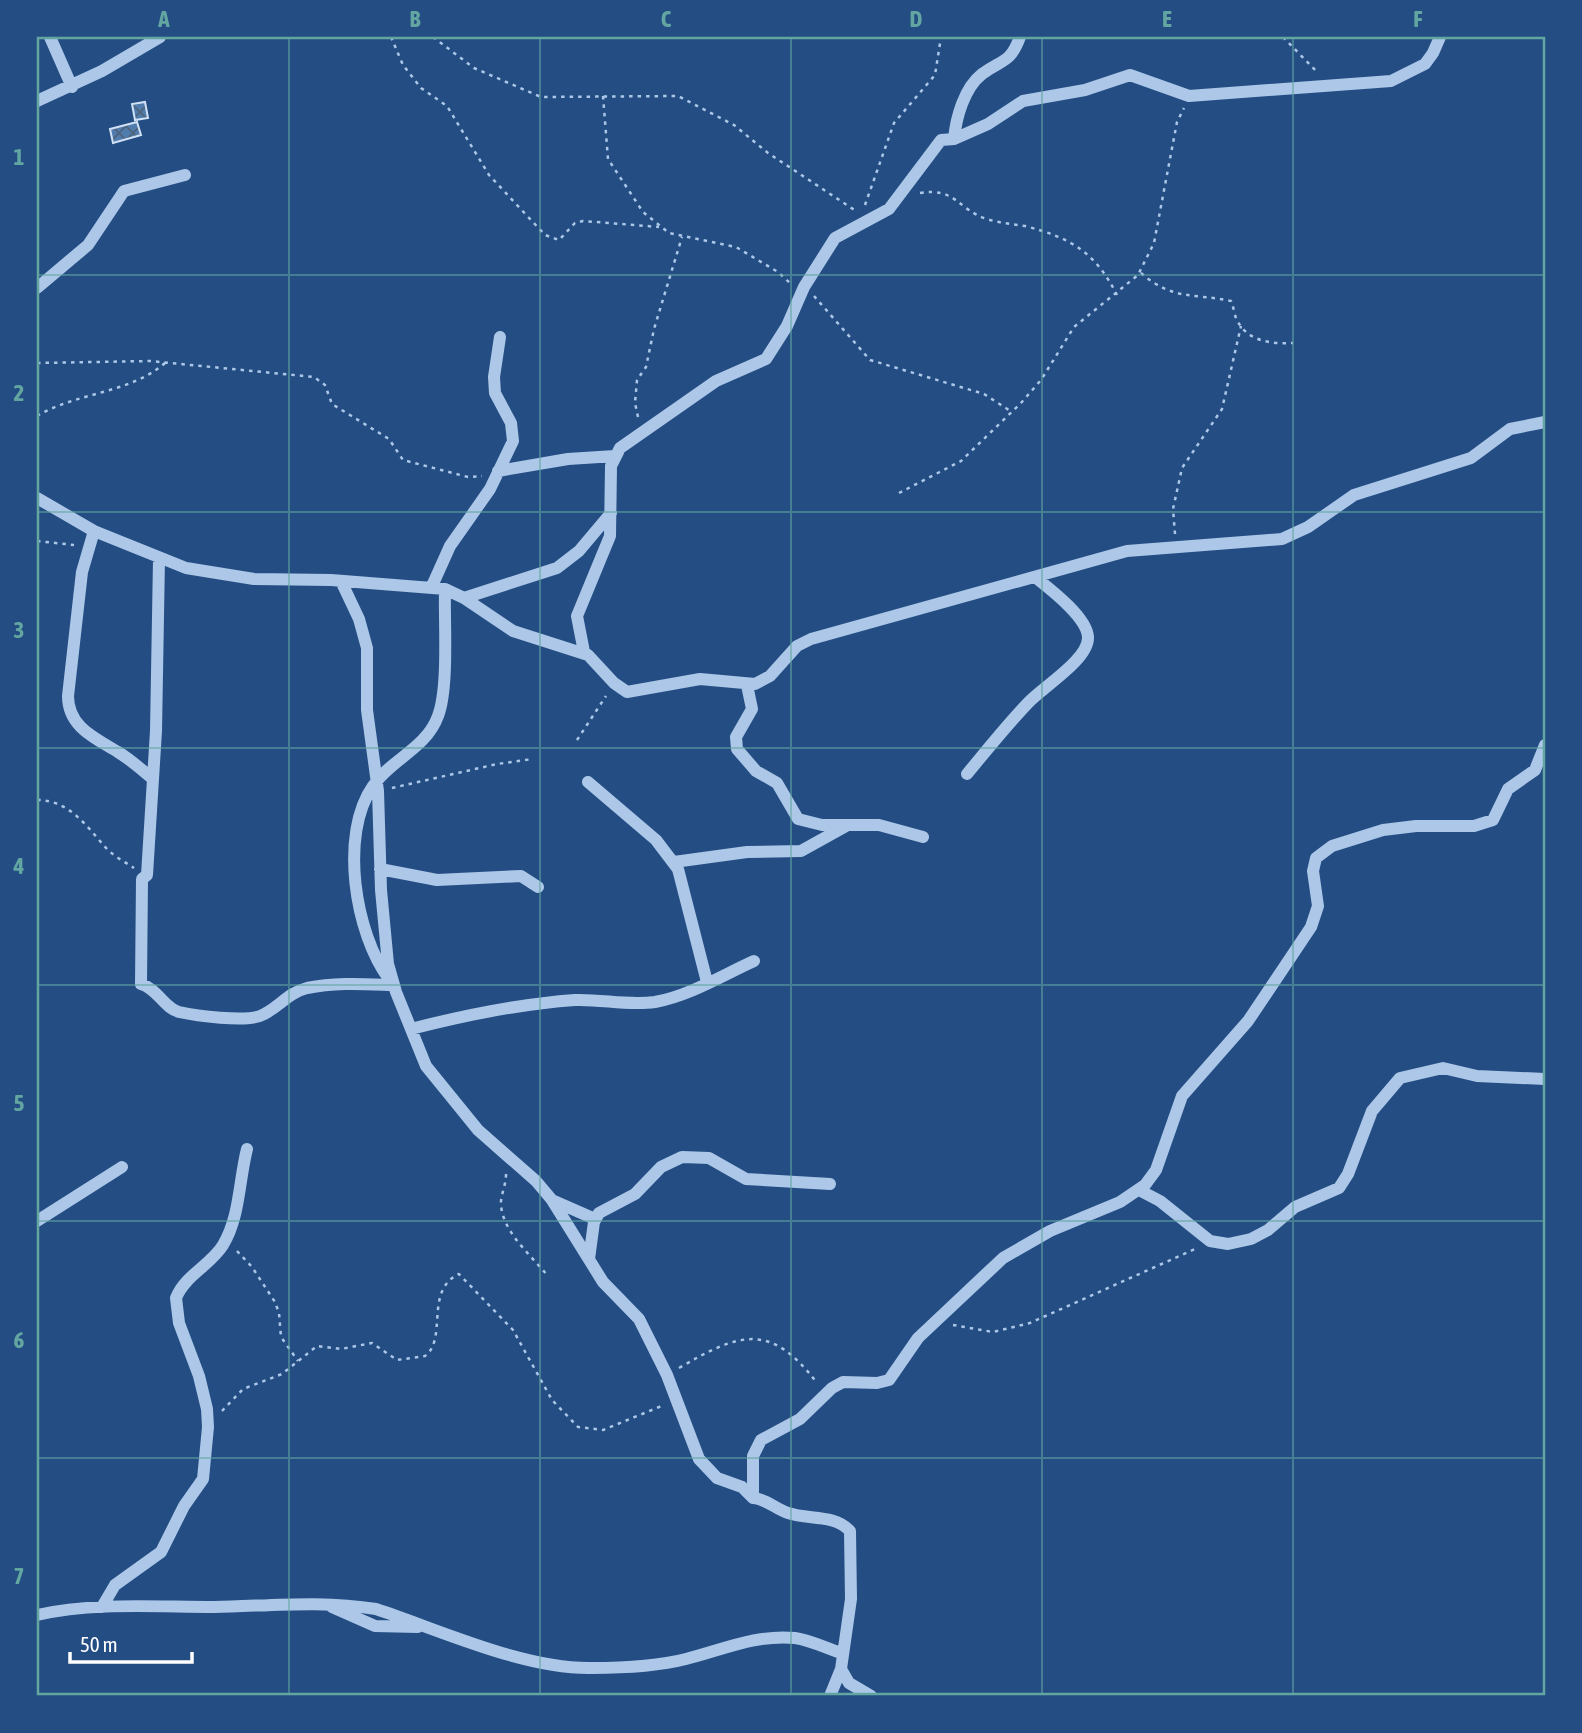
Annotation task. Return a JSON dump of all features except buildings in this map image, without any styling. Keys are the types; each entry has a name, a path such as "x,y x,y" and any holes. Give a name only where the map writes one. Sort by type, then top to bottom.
{"street":[{"path":"50,37 72,87"},
{"path":"37,101 72,87 160,37"},
{"path":"954,139 956,124 968,93 981,75 1008,60 1020,37"},
{"path":"584,652 576,616 608,544 611,466 615,456 643,429 716,381 766,359 787,326 802,290 835,238 885,212 901,196 922,162 941,140 954,139 988,124 1023,101 1085,90 1130,75 1189,96 1391,81 1410,73 1433,53 1440,37"},
{"path":"37,288 88,245 124,191 185,175"},
{"path":"393,985 380,967 365,934 358,907 356,830 362,806 378,785 422,741 438,716 438,587 450,546 478,509 513,437 511,423 495,393 494,377 500,337"},
{"path":"37,498 94,531 159,559 223,576 438,587 464,598 513,631 584,652 624,691 635,692 701,679 747,685 770,677 797,646 811,639 1127,551 1176,545 1250,543 1282,539 1308,527 1354,495 1471,458 1510,429 1545,422"},
{"path":"498,471 579,458 615,456"},
{"path":"464,598 557,568 579,551 611,513"},
{"path":"94,531 79,596 68,696 69,709 85,732 132,761 153,779"},
{"path":"159,559 153,779 147,875 142,879 142,985 153,988 175,1011 250,1017 261,1015 288,996 304,989 346,983 393,985"},
{"path":"967,774 1026,705 1060,676 1086,645 1088,639 1084,626 1057,595 1035,577"},
{"path":"341,580 359,619 367,648 368,710 378,785 383,923 393,985 411,1029 434,1080 478,1130 536,1181 552,1200 603,1282 639,1319 667,1375 699,1459 717,1478 742,1487 753,1498 762,1499 787,1513 839,1522 850,1531 851,1599 841,1653 841,1670 830,1696"},
{"path":"747,685 752,709 735,741 739,752 756,771 777,783 798,820 846,826 879,825 923,836"},
{"path":"753,1498 753,1460 758,1443 800,1419 825,1394 845,1381 877,1383 889,1380 911,1347 978,1278 1003,1258 1050,1231 1109,1207 1139,1190 1156,1170 1182,1096 1248,1021 1311,927 1318,906 1313,871 1316,858 1332,846 1383,830 1474,826 1493,821 1508,789 1535,770 1545,745"},
{"path":"587,782 646,831 674,862 681,877 707,982"},
{"path":"674,862 747,852 801,851 846,826"},
{"path":"380,869 437,880 522,876 538,887"},
{"path":"411,1029 467,1015 537,1004 589,1000 631,1004 657,1001 754,961"},
{"path":"1139,1190 1160,1201 1210,1241 1228,1244 1251,1240 1295,1207 1339,1188 1348,1174 1372,1111 1389,1088 1404,1076 1443,1068 1477,1076 1545,1079"},
{"path":"102,1607 115,1585 146,1566 167,1545 184,1506 203,1479 208,1427 202,1387 179,1322 176,1298 188,1280 224,1243 233,1220 247,1149"},
{"path":"589,1259 595,1219 608,1207 635,1194 660,1167 688,1156 709,1158 746,1179 830,1184"},
{"path":"37,1221 122,1167"},
{"path":"552,1200 595,1219"},
{"path":"37,1615 102,1607 318,1603 376,1609 531,1661 587,1668 633,1667 683,1660 746,1641 776,1638 797,1638 841,1653"},
{"path":"841,1670 849,1683 871,1696"}],"path":[{"path":"391,37 397,55 413,79 447,106 489,175 545,235 559,240 575,223 583,221 659,227 682,237 736,247 778,272 833,315 870,360 984,394 1012,412"},
{"path":"433,37 474,68 522,90 555,98 588,94 678,96 734,125 817,188 862,215 894,123 935,75 941,37"},
{"path":"1283,37 1327,86"},
{"path":"603,96 608,159 638,205 659,227"},
{"path":"898,493 961,461 1041,380 1074,327 1117,295 1140,272 1154,243 1177,122 1189,96"},
{"path":"901,196 944,191 989,220 1026,227 1067,240 1096,261 1117,295"},
{"path":"643,429 635,403 637,380 646,367 654,329 682,237"},
{"path":"1140,272 1174,294 1231,301 1241,326 1264,342 1293,343"},
{"path":"1176,545 1173,509 1182,468 1222,409 1241,326"},
{"path":"37,363 95,359 317,377 325,385 332,404 389,439 403,460 471,477 498,471"},
{"path":"37,416 65,402 142,379 165,363"},
{"path":"37,541 91,547"},
{"path":"577,740 614,683"},
{"path":"378,785 533,759"},
{"path":"37,800 54,802 76,815 115,856 147,875"},
{"path":"504,1153 503,1211 515,1238 547,1275"},
{"path":"931,1327 945,1322 993,1332 1030,1323 1210,1241"},
{"path":"224,1243 244,1256 265,1286 279,1313 281,1337 298,1361"},
{"path":"208,1427 243,1389 282,1374 317,1346 341,1349 365,1343 379,1346 397,1360 425,1356 433,1345 435,1310 442,1293 459,1274 513,1330 552,1401 578,1427 603,1430 676,1399"},
{"path":"667,1375 730,1341 773,1342 801,1363 825,1394"}]}
